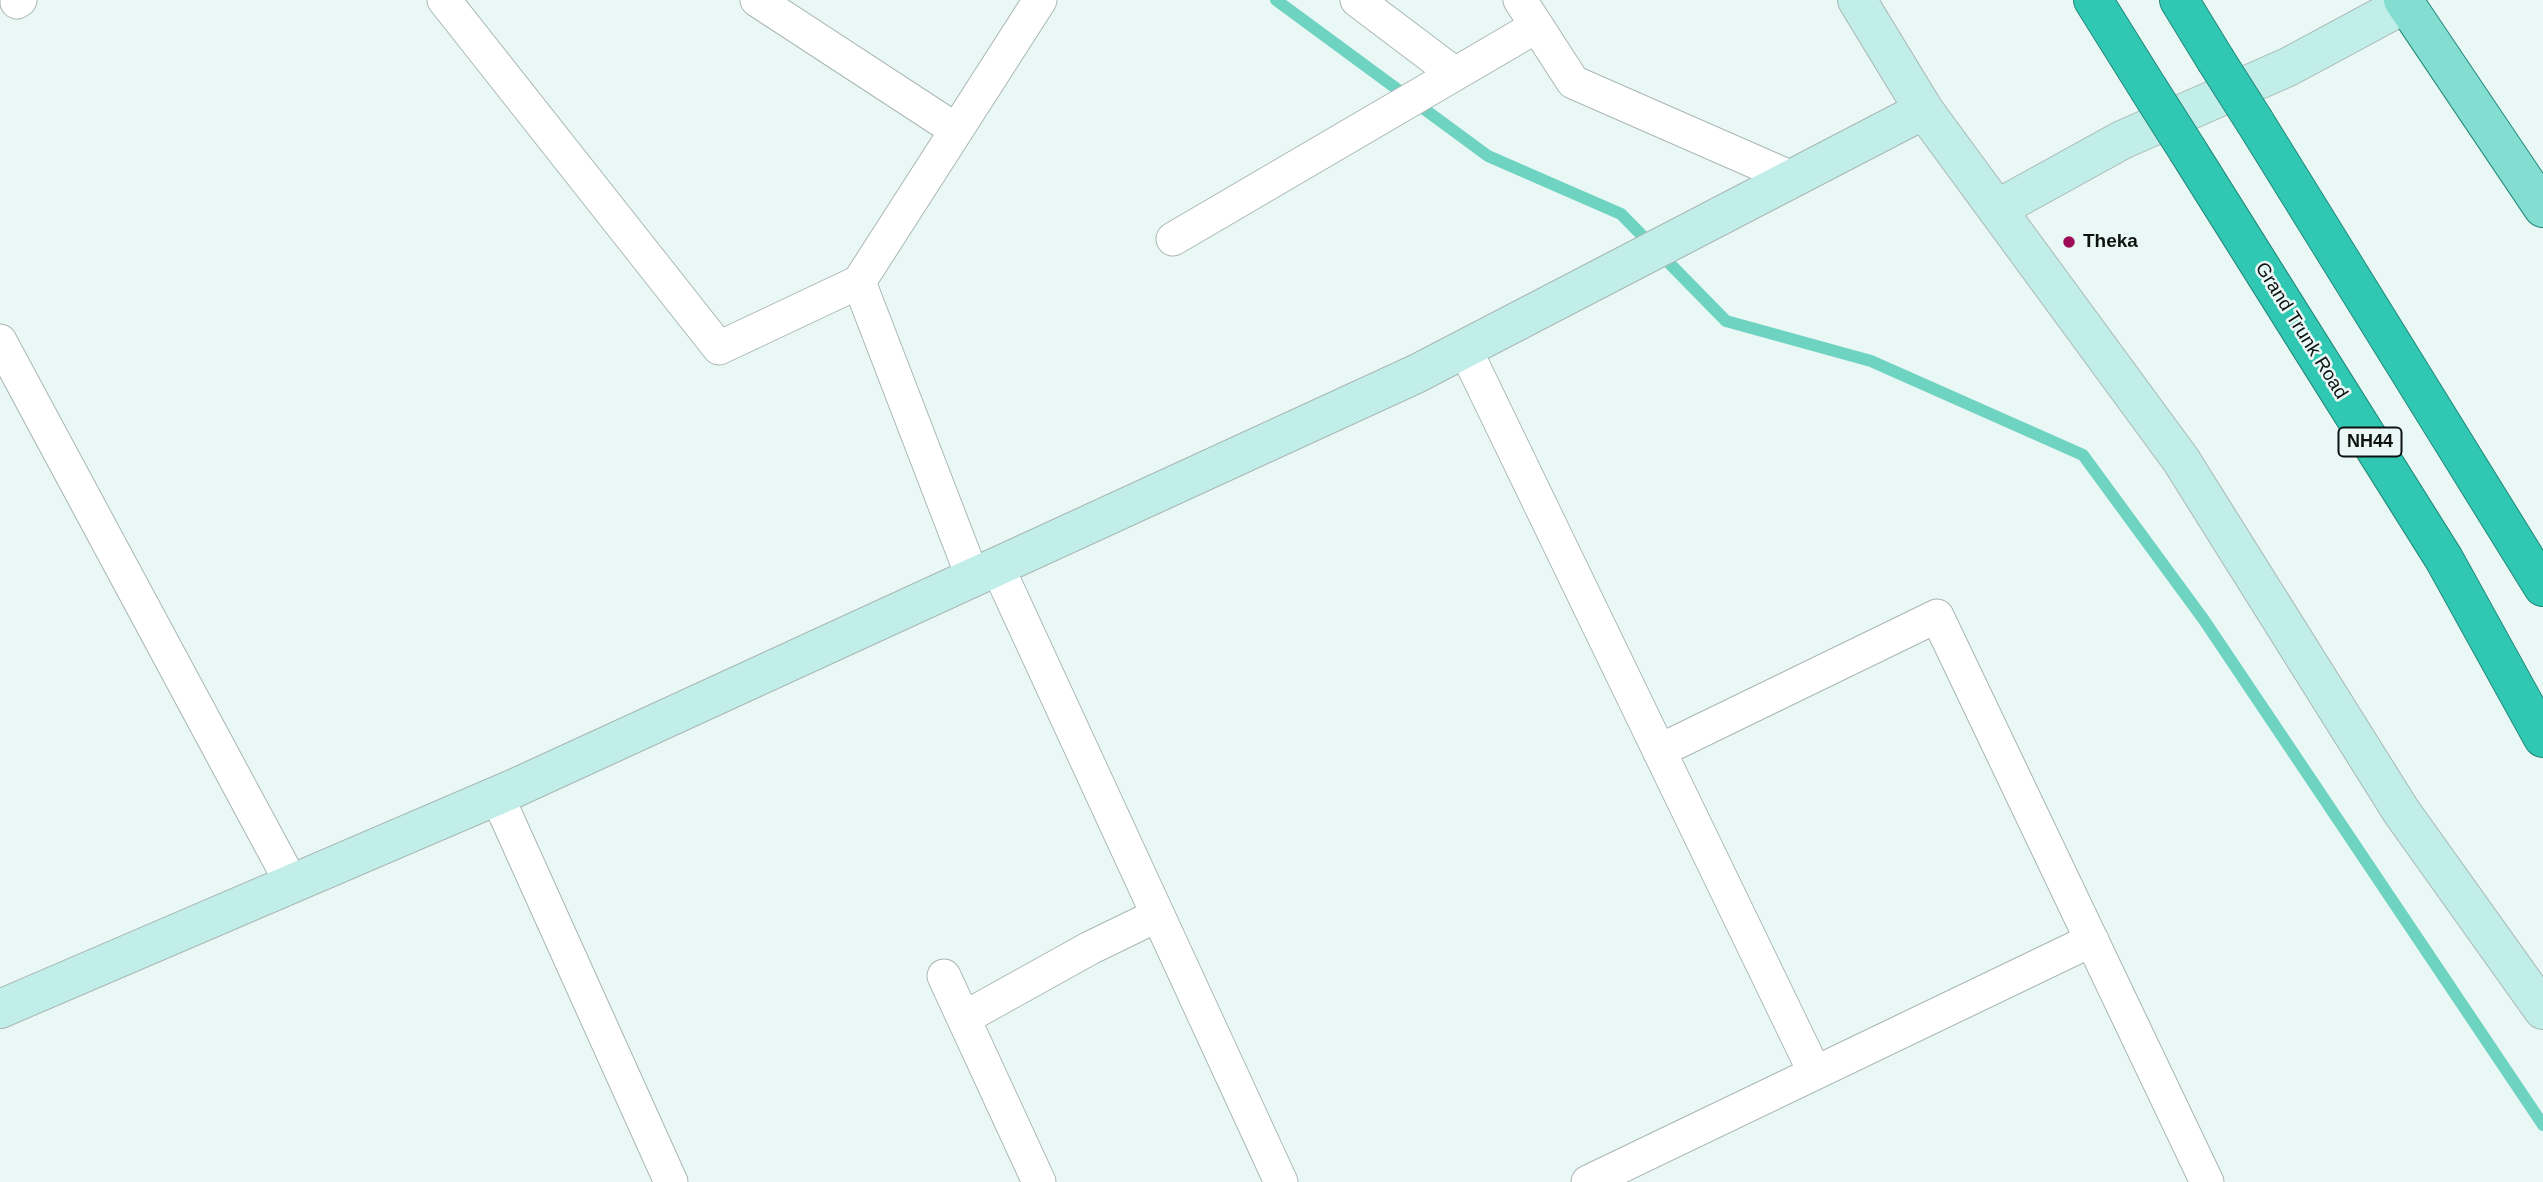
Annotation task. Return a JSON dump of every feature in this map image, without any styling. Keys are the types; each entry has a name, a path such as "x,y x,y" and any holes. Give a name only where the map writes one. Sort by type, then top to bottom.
{"highway":[{"name":"Grand Trunk Road","path":"2093,0 2444,559 2543,738"},
{"path":"2179,0 2543,587"}],"main road":[{"path":"2404,2 2543,208"}],"street":[{"path":"444,0 719,348 859,282 1040,0"},
{"path":"757,0 956,130"},
{"path":"1357,0 1444,80"},
{"path":"1857,0 1924,110 2181,460 2401,811 2543,1010"},
{"path":"1997,209 2122,140 2288,67 2404,2"},
{"path":"1172,239 1444,80 1528,13 1573,82 1792,178"},
{"path":"0,1009 497,796 1416,374 1924,110"},
{"path":"859,282 985,572 1158,915 1281,1182"},
{"path":"0,341 292,884"},
{"path":"1465,349 1815,1073"},
{"path":"1659,751 1937,616 2207,1182"},
{"path":"497,796 671,1182"},
{"path":"964,1018 1090,948 1158,915"},
{"path":"1588,1182 2092,940"},
{"path":"944,976 1039,1182"}],"waterway":[{"path":"1276,0 1488,156 1621,214 1726,321 1871,361 2083,455 2204,620 2543,1125"}],"place":[{"name":"Theka","path":"2069,242"}]}
